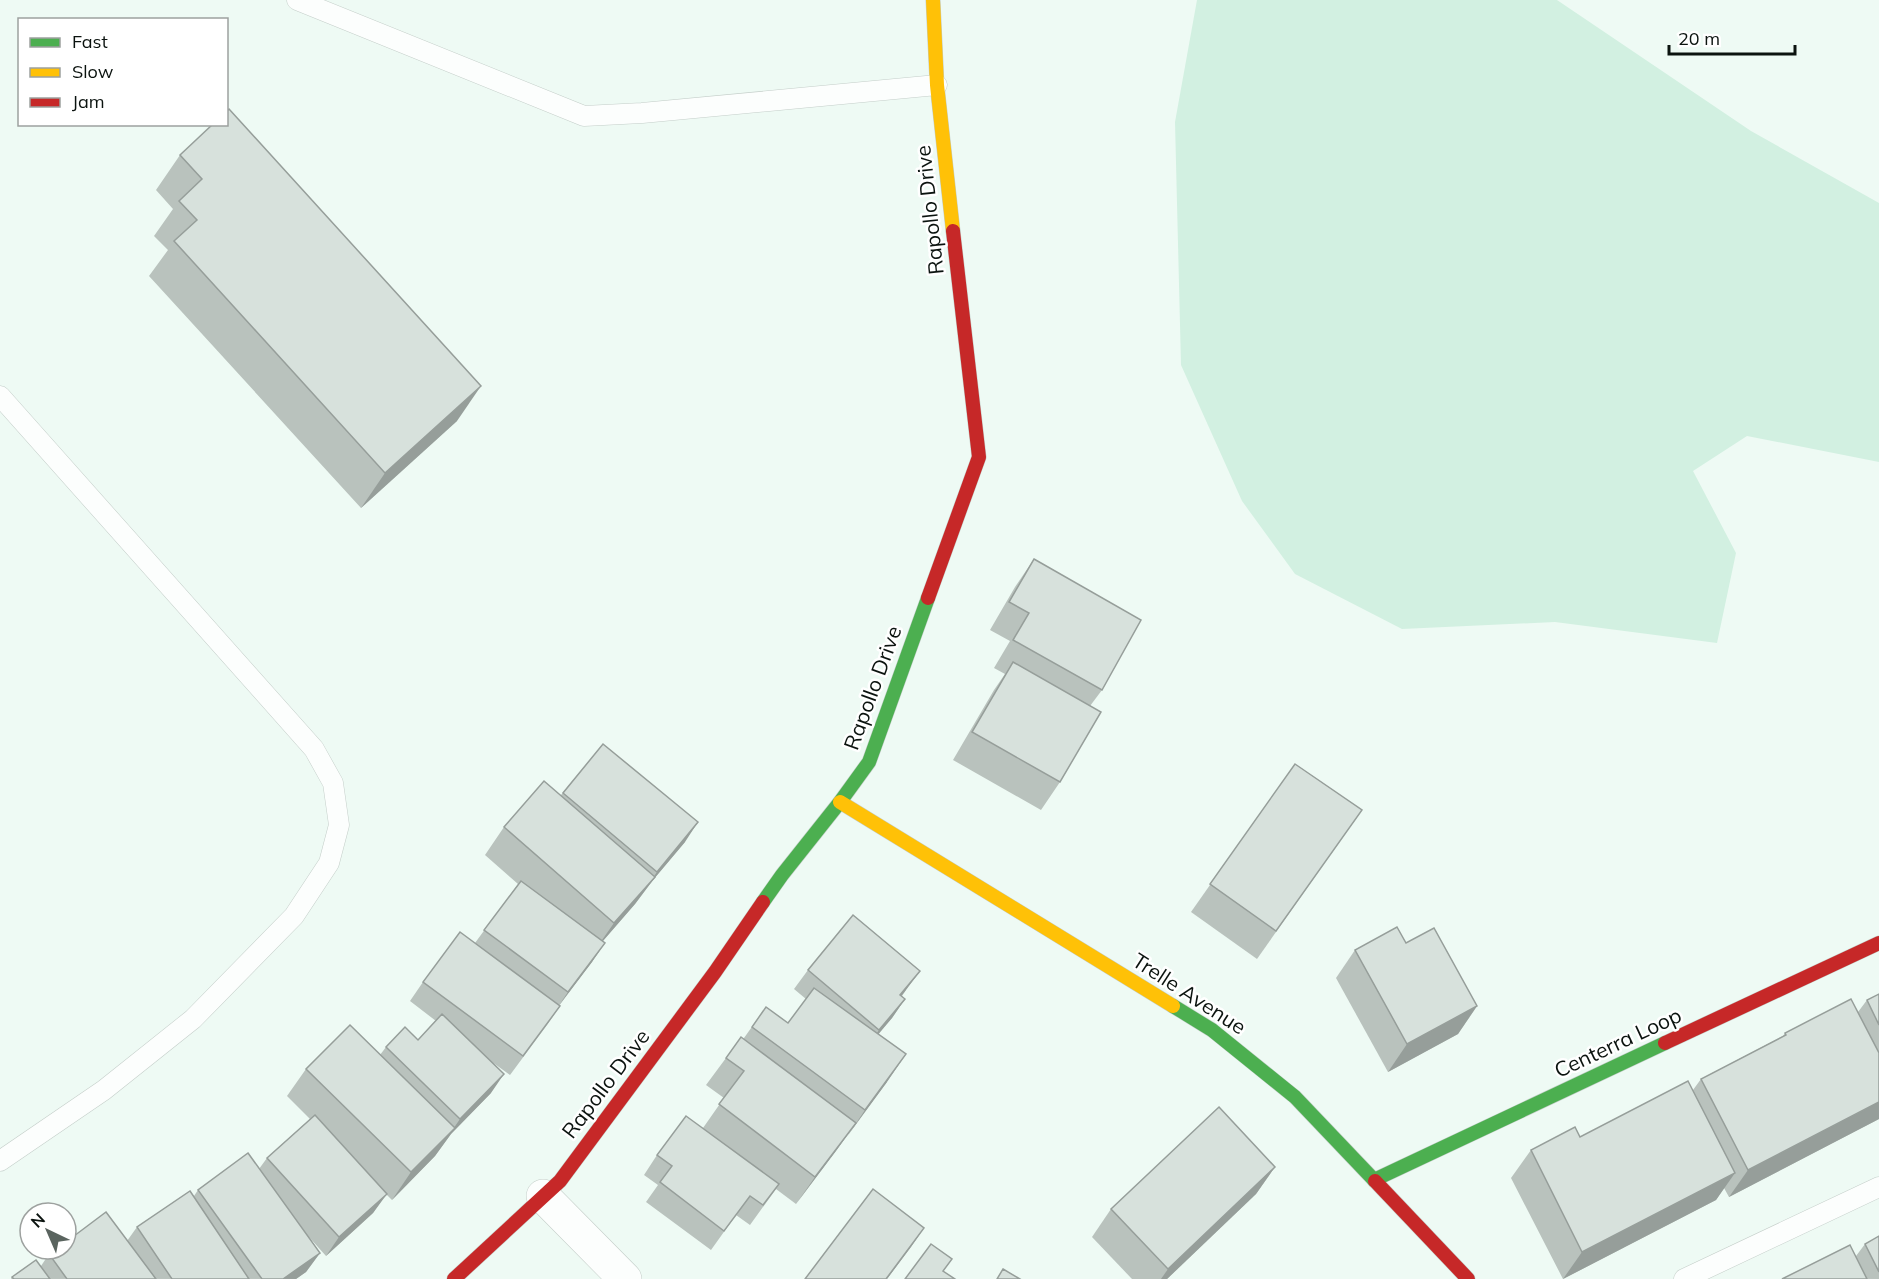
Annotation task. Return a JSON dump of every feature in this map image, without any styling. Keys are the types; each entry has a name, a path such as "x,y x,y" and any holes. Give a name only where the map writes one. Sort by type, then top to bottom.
{"street":[{"name":"Rapollo Drive","path":"454,1279 560,1181 715,972 782,875 869,762 979,457 937,85 933,0"},
{"name":"Trelle Avenue","path":"840,802 1212,1030 1295,1097 1468,1279"},
{"name":"Centerra Loop","path":"1374,1180 1879,943"},
{"path":"543,1196 625,1279"}],"lane":[{"path":"297,0 584,116 642,113 937,85"},
{"path":"0,396 314,749 333,783 339,825 329,863 294,916 193,1018 104,1090 0,1161"},
{"path":"1683,1279 1879,1187"}],"green space":[{"path":"1197,0 1557,0 1751,131 1879,203 1879,462 1747,436 1693,471 1736,553 1717,643 1555,622 1402,629 1295,574 1242,501 1181,365 1175,122"}],"building":[{"path":"228,110 481,386 385,473 174,241 197,220 179,201 202,179 180,155 211,126 228,126"},
{"path":"1034,559 1141,620 1102,690 1013,640 1029,613 1009,602"},
{"path":"1013,662 1101,712 1060,782 972,732"},
{"path":"603,744 698,822 657,872 563,793"},
{"path":"1295,764 1362,810 1276,931 1210,884"},
{"path":"544,781 655,877 614,923 504,827"},
{"path":"521,881 605,943 568,992 484,930"},
{"path":"853,915 920,971 900,995 905,999 879,1030 808,970"},
{"path":"1397,927 1406,943 1434,928 1477,1006 1407,1044 1355,950"},
{"path":"460,932 560,1006 523,1056 423,982"},
{"path":"814,988 906,1054 865,1110 752,1027 766,1007 788,1023"},
{"path":"1879,994 1879,1025 1867,1000"},
{"path":"1851,999 1879,1053 1879,1102 1748,1170 1701,1079"},
{"path":"442,1014 504,1074 460,1119 386,1047 405,1027 418,1040"},
{"path":"350,1025 455,1128 411,1172 306,1069"},
{"path":"741,1037 856,1123 815,1177 719,1104 744,1071 726,1058"},
{"path":"1688,1081 1735,1173 1582,1252 1531,1150 1575,1127 1580,1137"},
{"path":"1219,1107 1275,1167 1168,1269 1111,1209"},
{"path":"315,1115 387,1194 339,1237 267,1158"},
{"path":"686,1116 779,1184 763,1205 750,1196 724,1231 660,1182 672,1166 657,1155"},
{"path":"248,1153 320,1253 283,1279 262,1279 198,1190"},
{"path":"873,1189 924,1228 886,1279 805,1279"},
{"path":"190,1191 249,1279 172,1279 137,1227"},
{"path":"106,1212 156,1279 67,1279 54,1261 78,1261 78,1233"},
{"path":"1879,1236 1879,1272 1865,1244"},
{"path":"931,1244 952,1259 943,1271 955,1279 905,1279"},
{"path":"1850,1245 1867,1279 1782,1279"},
{"path":"37,1261 50,1279 14,1279 12,1277"},
{"path":"1003,1269 1020,1279 997,1279"}],"traffic: fast":[{"path":"763,902 869,762 928,598"},
{"path":"1173,1006 1212,1030 1295,1097 1375,1181"},
{"path":"1374,1180 1665,1043"}],"traffic: slow":[{"path":"933,0 937,85 953,231"},
{"path":"840,802 1173,1006"}],"traffic: jam":[{"path":"928,598 979,457 953,231"},
{"path":"454,1279 560,1181 715,972 763,902"},
{"path":"1665,1043 1879,943"},
{"path":"1375,1181 1468,1279"}]}
